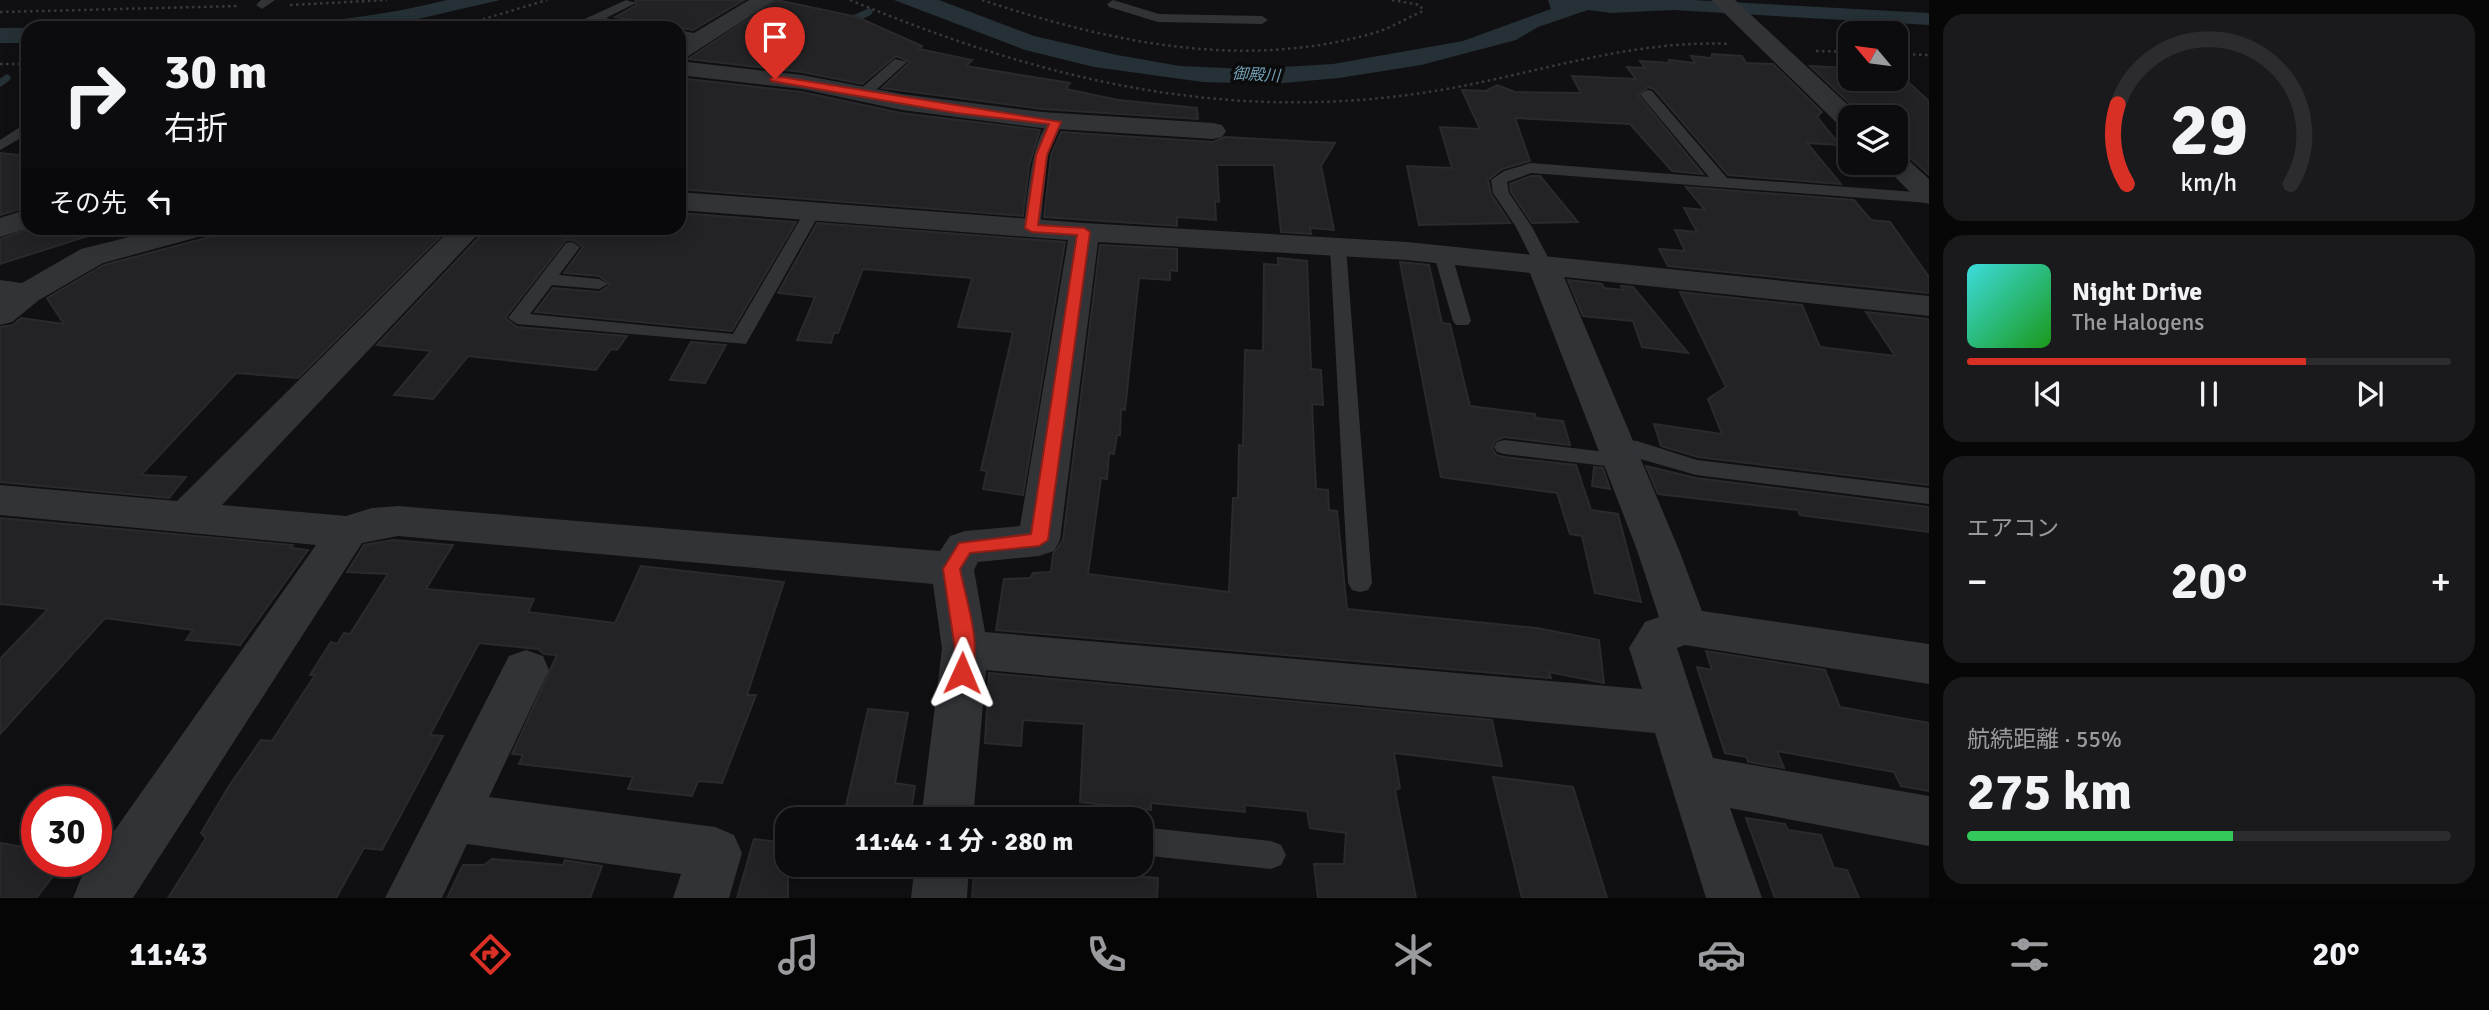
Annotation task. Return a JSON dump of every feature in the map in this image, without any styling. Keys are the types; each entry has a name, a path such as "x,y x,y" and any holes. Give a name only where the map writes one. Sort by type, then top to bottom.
{"street":[{"path":"689,36 764,0"},
{"path":"1722,0 1838,110"},
{"path":"686,69 783,80 956,110 1056,122 1213,131"},
{"path":"1907,175 1929,196"},
{"path":"686,202 1542,263 1929,306"},
{"path":"948,807 965,649 951,569 965,547 1039,540 1084,232"},
{"path":"0,315 13,292 92,256 172,235"},
{"path":"187,516 463,235"},
{"path":"1542,263 1685,627"},
{"path":"0,500 347,531 372,523 398,521 951,569"},
{"path":"101,898 347,531"},
{"path":"1734,898 1671,713 1652,648 1661,635 1685,627 1929,664"},
{"path":"965,649 1671,713"},
{"path":"413,898 526,670"},
{"path":"1695,778 1929,821"},
{"path":"453,817 715,853 701,898"},
{"path":"939,898 941,877"}],"lane":[{"path":"594,21 630,3"},
{"path":"1114,5 1158,18 1202,15 1262,20"},
{"path":"597,20 603,21"},
{"path":"863,94 900,62"},
{"path":"1647,94 1721,181"},
{"path":"1032,228 1041,155 1056,122"},
{"path":"0,146 21,132"},
{"path":"1542,263 1524,227 1501,193 1499,180 1509,174 1531,168 1929,196"},
{"path":"572,247 517,318 739,340 813,211"},
{"path":"1338,247 1360,583"},
{"path":"1443,255 1461,321"},
{"path":"547,279 599,284"},
{"path":"1504,447 1619,454 1637,449 1696,467 1929,496"},
{"path":"1153,842 1270,855"}],"path":[{"path":"0,12 265,3 360,4 387,0"},
{"path":"477,21 547,0"},
{"path":"850,0 967,48 1027,67 1150,95 1231,101 1327,103 1393,97 1598,55 1687,42 1768,45"},
{"path":"1908,54 1929,55"},
{"path":"0,64 21,64"}],"water":[{"path":"447,0 500,0 409,21 326,21 392,12"},
{"name":"御殿川","path":"894,0 939,0 1034,36 1117,55 1180,66 1248,69 1333,64 1463,41 1551,9 1548,0 1693,0 1929,13 1929,25 1908,24 1908,21 1861,21 1673,10 1611,13 1588,10 1538,27 1516,40 1421,65 1339,78 1272,84 1203,82 1094,67 1025,50"},
{"path":"0,28 21,28 21,43 0,43"}],"building":[{"path":"635,0 744,0 693,30 686,29 686,21 639,21 615,17 637,5"},
{"path":"777,0 857,17 922,46 919,49 972,60 966,66 1070,83 1066,89 1118,100 1197,108 1198,119 1042,109 882,88 910,62 896,56 862,84 802,72 688,59"},
{"path":"1712,54 1742,56 1746,63 1773,64 1822,112 1817,117 1838,145 1807,143 1841,184 1728,175 1654,89 1648,87 1638,95 1703,174 1672,171 1630,124 1515,118 1530,161 1502,169 1488,180 1491,194 1510,223 1419,225 1407,166 1452,168 1440,127 1480,129 1462,90 1486,91 1497,85 1515,92 1581,93 1572,76 1636,79 1627,67 1645,68 1640,61 1695,63 1691,56 1711,58"},
{"path":"1810,66 1838,67 1838,91 1908,91 1908,82 1929,101 1929,175 1908,156 1908,105 1851,105"},
{"path":"686,79 802,92 901,113 1040,130 1029,166 1023,216 686,190"},
{"path":"1061,132 1213,142 1225,137 1335,143 1321,166 1334,230 1310,228 1311,234 1281,232 1274,165 1217,165 1219,202 1215,201 1216,220 1177,217 1177,226 1044,217 1051,155"},
{"path":"0,153 21,155 21,209 0,215"},
{"path":"1531,176 1540,176 1578,222 1532,223 1511,192 1510,184"},
{"path":"1686,187 1854,200 1871,220 1890,222 1929,277 1929,293 1668,266 1659,249 1685,251 1675,230 1697,232 1684,208 1705,210"},
{"path":"686,214 796,222 732,331 535,312 553,288 599,292 610,285 599,276 564,273 583,247 573,240 566,240 505,318 517,327 627,336 617,350 611,349 596,370 468,356 433,399 394,395 431,351 377,345 481,235 686,235"},
{"path":"817,223 1065,242 1023,495 983,489 987,471 981,470 1013,332 958,327 972,278 863,269 838,333 834,333 831,343 797,340 815,297 778,293"},
{"path":"21,232 21,235 91,235 0,264 0,239"},
{"path":"442,235 298,378 236,373 141,475 186,477 169,498 0,482 0,327 13,325 21,318 64,324 47,298 104,265 210,237"},
{"path":"1100,245 1177,249 1177,271 1170,270 1170,280 1139,278 1125,410 1121,409 1120,435 1117,435 1114,454 1109,453 1107,479 1101,478 1088,574 1229,592 1233,498 1238,498 1239,445 1243,446 1245,350 1263,351 1264,264 1278,265 1278,258 1307,261 1311,369 1321,370 1323,405 1312,404 1316,489 1328,490 1329,510 1337,511 1347,609 1537,628 1599,640 1604,683 1549,672 1551,678 996,630 1004,579 1030,578 1033,573 1051,572 1053,554 1063,540"},
{"path":"1400,262 1429,265 1442,323 1450,324 1470,406 1535,414 1536,418 1563,421 1570,445 1504,437 1495,441 1492,448 1496,455 1504,457 1576,465 1591,510 1618,514 1641,602 1595,593 1582,536 1570,534 1557,493 1441,477"},
{"path":"1568,280 1602,284 1604,288 1623,290 1621,286 1633,287 1688,353 1642,347 1633,321 1583,316"},
{"path":"1680,292 1802,305 1820,347 1895,356 1866,312 1929,319 1929,485 1698,457 1661,446 1654,424 1722,434 1708,399 1726,387"},
{"path":"691,342 726,345 705,383 670,380"},
{"path":"1646,466 1696,478 1929,507 1929,532 1800,515 1798,510 1658,494"},
{"path":"1594,467 1603,468 1610,489 1592,486"},
{"path":"0,518 293,545 291,548 308,550 240,645 186,640 193,630 105,618 0,734 0,659 48,609 0,604"},
{"path":"393,540 453,545 426,589 534,599 528,612 615,623 641,566 784,582 747,695 756,695 722,783 698,781 692,796 628,789 633,777 519,764 523,755 512,754 557,655 544,654 538,649 479,643 430,735 443,736 382,850 364,848 336,898 168,898 206,838 201,833 229,786 261,740 272,741 315,675 310,675 331,642 337,644 344,633 350,634 388,574 347,572 364,545"},
{"path":"1706,651 1825,670 1840,707 1929,723 1929,791 1901,786 1894,772 1777,751 1784,768 1748,762 1747,757 1725,753 1697,667 1712,670"},
{"path":"989,673 1492,720 1502,766 1394,753 1400,788 1395,790 1416,898 1318,898 1314,864 1344,864 1346,833 1310,828 1307,811 1244,805 1245,812 1151,803 1151,807 1124,807 1080,802 1084,724 1023,720 1021,746 985,743"},
{"path":"868,709 908,713 895,783 915,786 912,807 846,807"},
{"path":"1493,777 1573,787 1607,898 1522,898"},
{"path":"1746,818 1785,824 1788,830 1821,835 1834,868 1847,870 1859,898 1775,898"},
{"path":"754,839 775,841 775,877 788,877 788,898 737,898"},
{"path":"0,843 21,846 21,877 52,877 36,898 0,898"},
{"path":"492,859 563,865 565,860 602,866 590,898 447,898 463,865 484,865"},
{"path":"974,877 1158,878 1157,898 972,898"}],"waterway":[{"path":"847,22 869,12"},
{"path":"0,83 7,78"}],"route":[{"path":"775,79 822,85 902,102 1056,122 1041,155 1032,228 1084,232 1039,540 965,547 951,569 965,649 962,673"}]}
